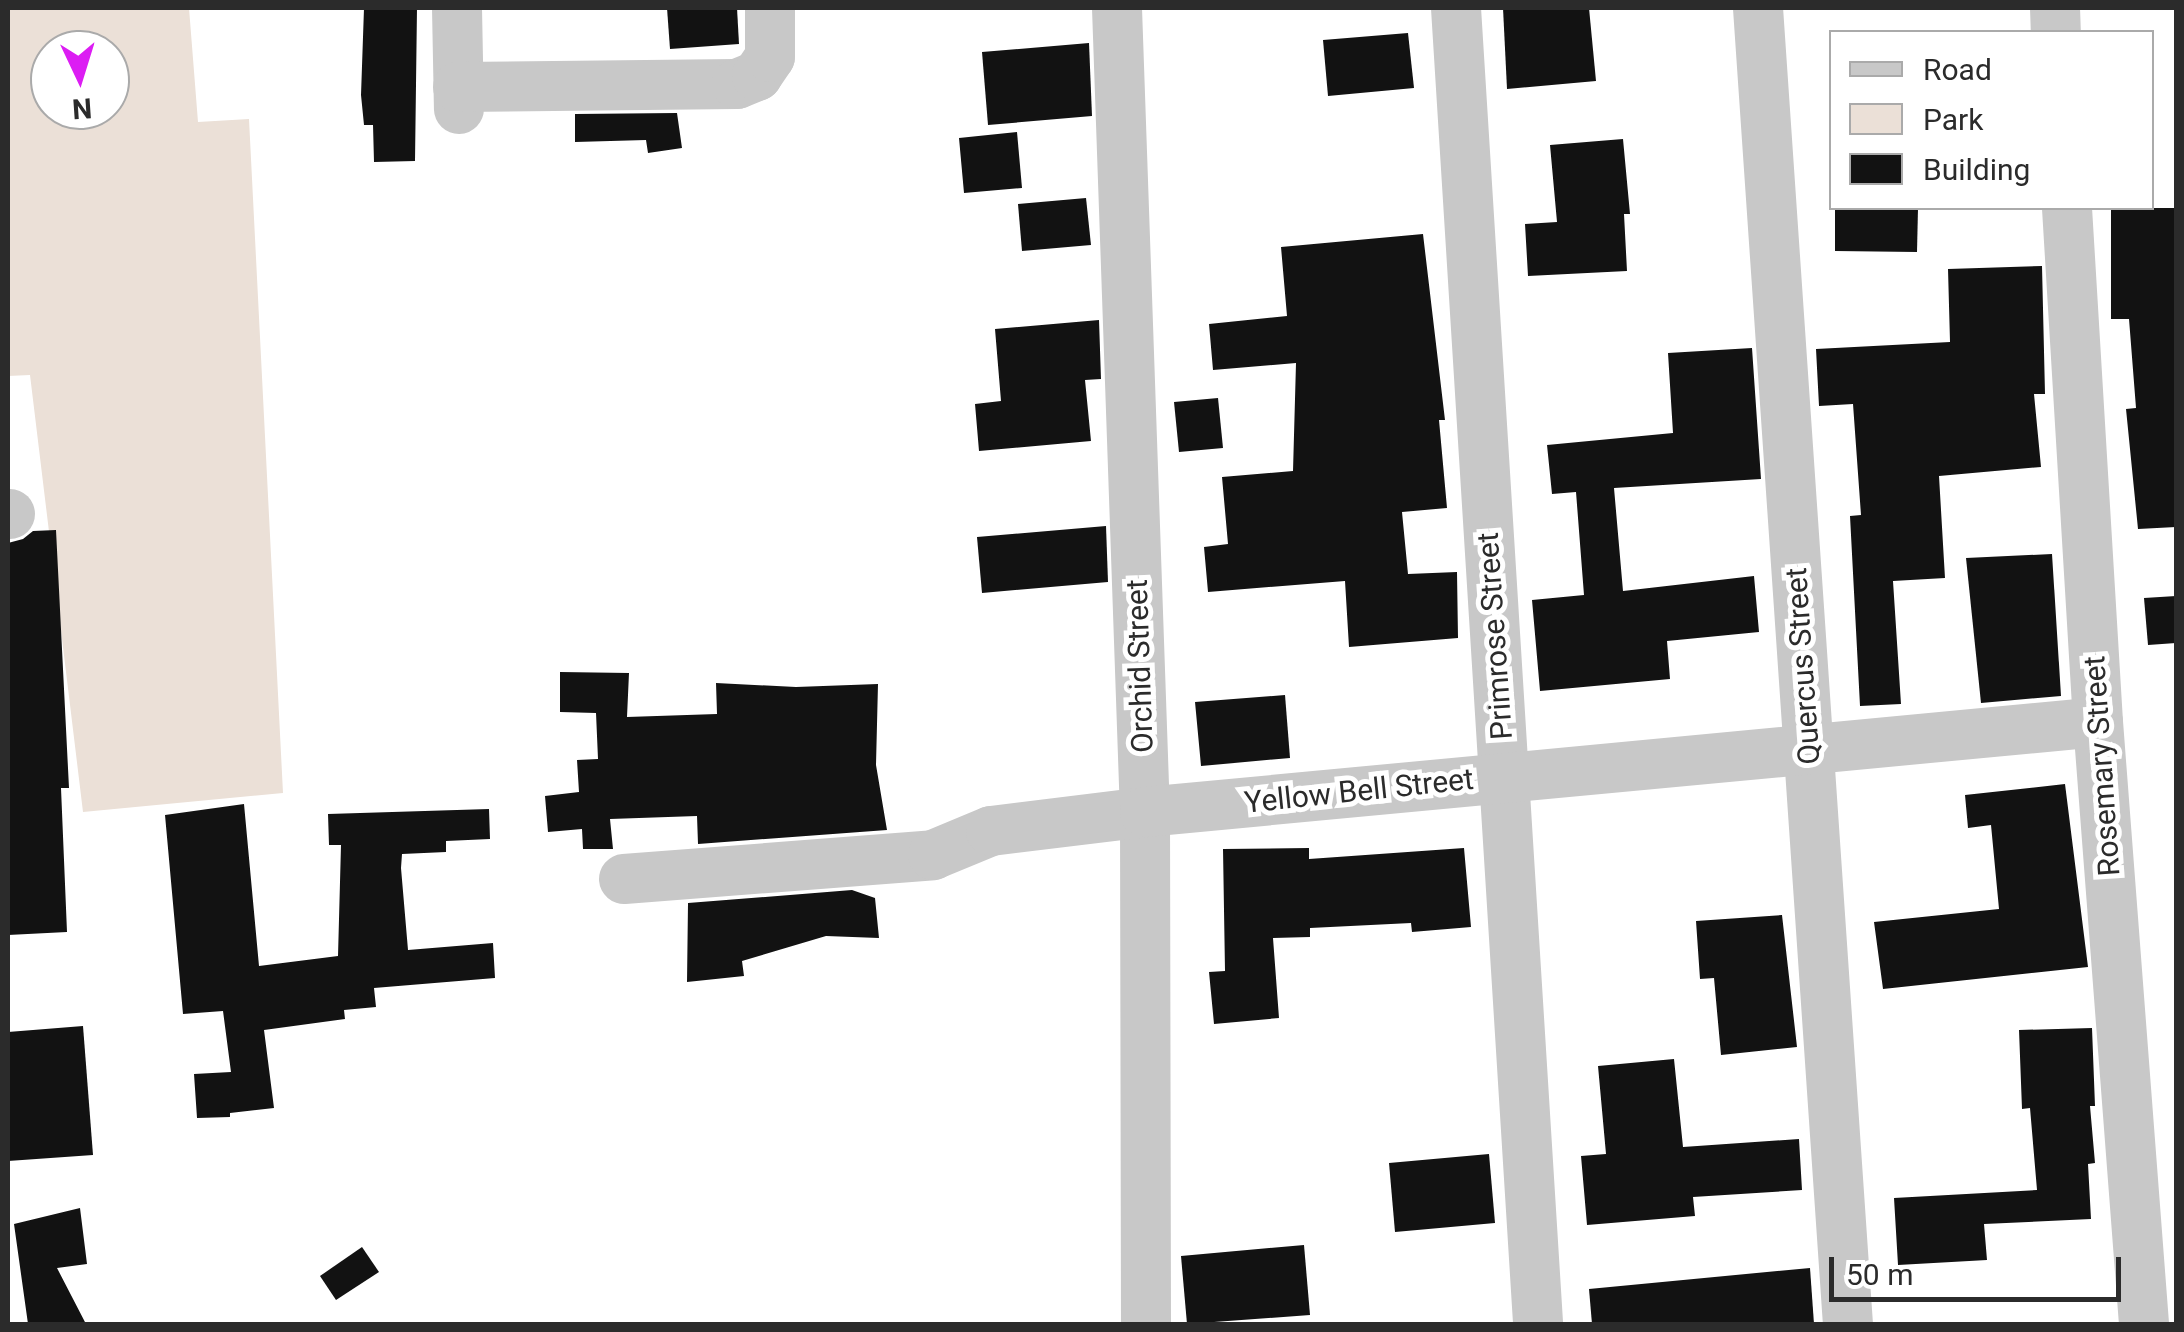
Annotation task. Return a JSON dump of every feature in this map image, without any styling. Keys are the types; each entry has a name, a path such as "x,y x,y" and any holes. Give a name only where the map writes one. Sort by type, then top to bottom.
{"street":[{"path":"456,8 458,98 737,84 756,76 770,57 770,8"},
{"name":"Orchid Street","path":"1117,8 1145,812 1146,1324"},
{"name":"Primrose Street","path":"1456,8 1538,1324"},
{"name":"Quercus Street","path":"1758,8 1848,1324"},
{"name":"Rosemary Street","path":"2067,210 2098,722 2144,1324"},
{"name":"Yellow Bell Street","path":"624,879 933,855 992,831 1145,812 2098,722"}],"green space":[{"path":"8,8 189,8 198,122 249,119 283,793 83,812 30,375 8,376"}],"building":[{"path":"364,8 417,8 415,161 374,162 373,125 364,125 361,95"},
{"path":"667,8 737,8 739,44 670,49"},
{"path":"1503,8 1589,8 1596,81 1507,89"},
{"path":"1408,33 1414,88 1328,96 1323,40"},
{"path":"1089,43 1092,116 988,125 982,52"},
{"path":"677,113 682,148 648,153 646,140 575,142 575,114"},
{"path":"1017,132 1022,188 964,193 959,138"},
{"path":"1623,139 1630,214 1624,214 1627,271 1528,276 1525,224 1557,222 1550,145"},
{"path":"1086,198 1091,245 1022,251 1018,204"},
{"path":"2176,208 2176,527 2138,529 2126,409 2136,408 2129,319 2111,319 2111,210"},
{"path":"1835,210 1918,210 1917,252 1835,251"},
{"path":"1423,234 1445,420 1439,420 1447,508 1402,512 1408,574 1457,572 1458,638 1349,647 1345,581 1208,592 1204,547 1228,544 1222,477 1293,471 1296,363 1213,370 1209,324 1287,316 1281,247"},
{"path":"2042,266 2045,394 2034,394 2041,467 1939,476 1945,578 1893,581 1901,704 1860,706 1850,516 1861,515 1853,404 1819,406 1816,349 1950,342 1948,269"},
{"path":"1099,320 1101,379 1085,380 1091,441 979,451 975,404 1001,401 995,329"},
{"path":"1752,348 1761,479 1614,488 1623,591 1754,576 1759,632 1667,641 1670,679 1540,691 1532,600 1584,595 1576,492 1552,494 1547,445 1673,433 1668,353"},
{"path":"1218,398 1223,448 1179,452 1174,402"},
{"path":"1106,526 1108,582 982,593 977,537"},
{"path":"56,530 69,788 61,788 67,932 8,935 8,543 33,531"},
{"path":"2052,554 2061,696 1981,703 1966,558"},
{"path":"2176,596 2176,643 2148,645 2144,598"},
{"path":"560,672 629,673 627,717 717,714 716,683 796,687 878,684 876,765 887,830 698,844 697,816 610,819 613,849 583,849 582,829 548,832 545,796 579,792 577,760 598,759 596,713 560,712"},
{"path":"1285,695 1290,758 1201,766 1195,702"},
{"path":"2065,784 2088,967 1883,989 1874,922 1999,909 1991,825 1968,828 1965,795"},
{"path":"244,804 259,966 338,956 341,845 329,845 328,814 489,809 490,839 446,841 446,852 402,854 401,868 408,950 493,943 495,978 374,988 376,1007 344,1010 345,1019 264,1030 274,1108 230,1113 230,1117 197,1118 194,1074 231,1072 223,1011 183,1014 165,815"},
{"path":"1309,848 1309,859 1464,848 1471,927 1412,932 1411,923 1310,928 1310,937 1273,938 1279,1018 1214,1024 1209,972 1225,971 1223,849"},
{"path":"852,890 875,898 879,938 826,936 742,961 744,976 687,982 688,903"},
{"path":"1782,915 1797,1047 1721,1055 1714,978 1700,979 1696,921"},
{"path":"83,1026 93,1155 8,1161 8,1032"},
{"path":"2092,1028 2095,1106 2090,1106 2095,1163 2088,1164 2091,1219 1984,1224 1987,1260 1898,1265 1894,1198 2037,1190 2030,1108 2022,1109 2019,1030"},
{"path":"1674,1059 1683,1147 1799,1139 1802,1190 1693,1197 1695,1216 1587,1225 1581,1156 1606,1154 1598,1066"},
{"path":"1489,1154 1495,1223 1395,1232 1389,1163"},
{"path":"80,1208 87,1264 57,1268 86,1324 28,1324 14,1224"},
{"path":"1304,1245 1310,1315 1187,1324 1181,1256"},
{"path":"362,1247 379,1272 336,1300 320,1276"},
{"path":"1810,1268 1814,1324 1592,1324 1589,1289"}]}
